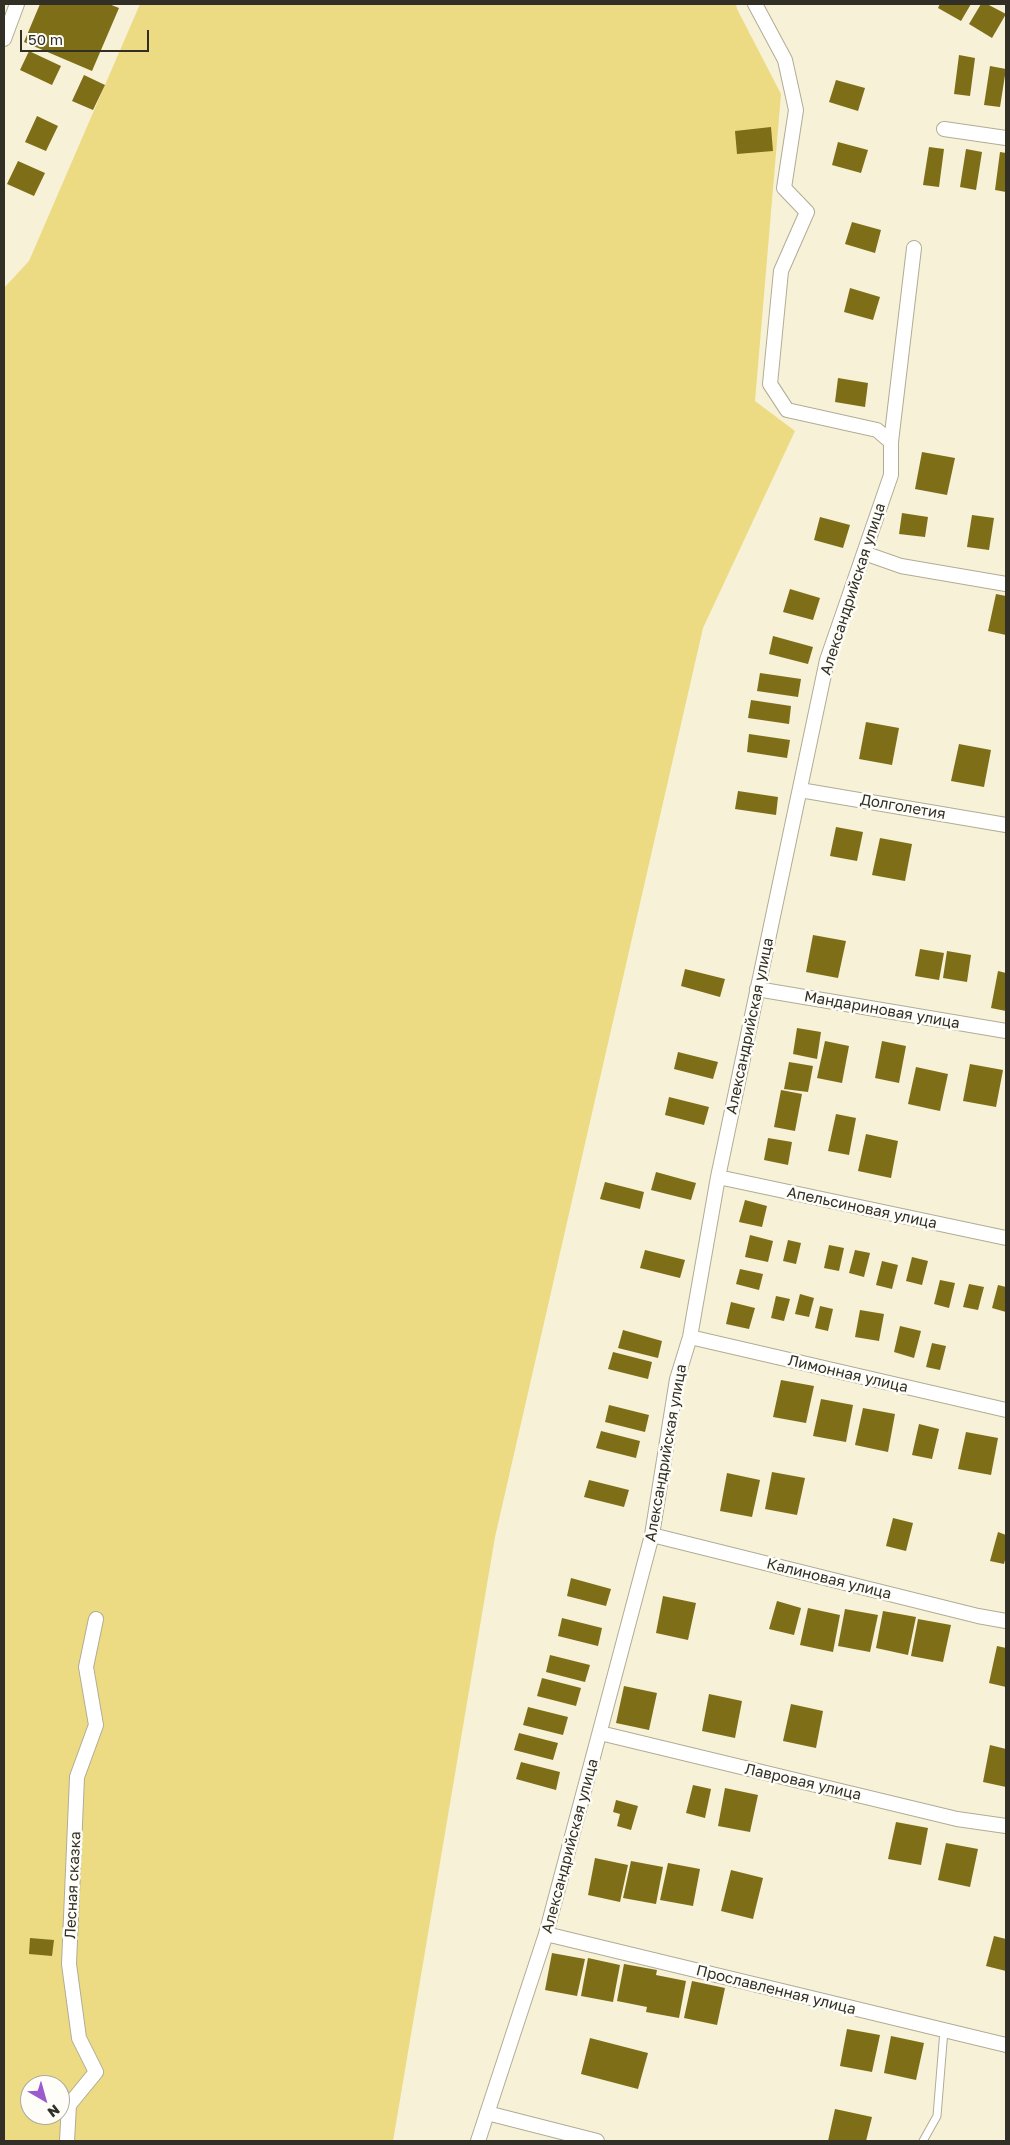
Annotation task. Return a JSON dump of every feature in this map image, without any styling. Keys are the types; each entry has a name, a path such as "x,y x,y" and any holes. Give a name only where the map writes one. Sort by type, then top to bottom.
{"street":[{"path":"4,39 18,4"},
{"path":"755,4 784,60 796,110 784,188 807,212 781,271 770,384 787,410 878,430 891,442"},
{"path":"944,129 1006,138"},
{"name":"Александрийская улица","path":"478,2141 546,1934 652,1535 677,1379 690,1337 718,1177 827,660 891,475 891,442 914,248"},
{"path":"864,553 901,566 1006,584"},
{"name":"Долголетия","path":"800,790 1006,825"},
{"name":"Мандариновая улица","path":"757,989 1006,1031"},
{"name":"Апельсиновая улица","path":"718,1177 1006,1238"},
{"name":"Лимонная улица","path":"690,1337 1006,1410"},
{"name":"Калиновая улица","path":"652,1535 978,1616 1006,1621"},
{"name":"Лесная сказка","path":"66,2141 69,2105 96,2072 79,2038 69,1964 77,1777 96,1726 86,1667 96,1619"},
{"name":"Лавровая улица","path":"600,1733 956,1819 1006,1826"},
{"name":"Прославленная улица","path":"546,1934 1006,2045"},
{"path":"487,2113 598,2141"}],"lane":[{"path":"923,2141 937,2116 944,2030"}],"shaded area":[{"path":"140,4 736,4 781,94 755,401 795,431 703,628 495,1537 393,2141 4,2141 4,288 29,261"}],"building":[{"path":"40,4 109,4 119,8 92,71 24,42"},
{"path":"940,4 971,4 961,21 938,8"},
{"path":"981,4 987,4 1006,14 992,38 969,24"},
{"path":"29,51 61,66 52,85 20,70"},
{"path":"959,55 975,58 970,96 954,94"},
{"path":"990,66 1006,69 1000,107 984,105"},
{"path":"84,75 105,85 93,110 72,101"},
{"path":"836,80 865,88 858,111 829,102"},
{"path":"37,116 58,126 46,151 25,142"},
{"path":"771,127 773,151 737,154 735,131"},
{"path":"838,142 868,150 861,173 832,165"},
{"path":"929,147 944,149 939,187 923,185"},
{"path":"966,149 982,152 976,190 960,187"},
{"path":"1000,152 1006,153 1006,192 995,190"},
{"path":"18,161 45,173 34,196 7,184"},
{"path":"852,222 881,230 875,253 845,244"},
{"path":"850,288 880,297 873,320 844,312"},
{"path":"838,378 868,383 865,407 835,402"},
{"path":"922,452 955,458 947,495 915,489"},
{"path":"902,513 928,517 925,537 899,534"},
{"path":"972,515 994,518 989,550 967,547"},
{"path":"820,517 850,525 843,548 814,540"},
{"path":"790,589 820,598 813,620 783,612"},
{"path":"996,594 1006,596 1006,635 988,631"},
{"path":"773,636 813,647 808,664 769,654"},
{"path":"760,673 801,679 798,697 757,691"},
{"path":"751,700 791,706 789,724 748,718"},
{"path":"866,722 899,728 892,765 859,759"},
{"path":"749,734 790,740 787,758 747,752"},
{"path":"959,744 991,750 984,787 951,781"},
{"path":"738,791 778,797 776,815 735,809"},
{"path":"836,827 863,832 857,861 830,856"},
{"path":"880,838 912,844 905,881 872,875"},
{"path":"813,935 846,941 838,978 806,972"},
{"path":"920,949 944,953 939,980 915,976"},
{"path":"947,951 971,955 967,982 943,978"},
{"path":"685,969 725,979 720,997 681,986"},
{"path":"998,971 1006,973 1006,1011 991,1008"},
{"path":"797,1028 821,1032 817,1059 793,1054"},
{"path":"825,1041 849,1046 842,1083 817,1078"},
{"path":"882,1041 906,1046 899,1083 875,1078"},
{"path":"678,1052 718,1062 713,1079 674,1069"},
{"path":"789,1062 813,1066 808,1092 784,1089"},
{"path":"970,1064 1003,1070 996,1107 963,1101"},
{"path":"916,1067 948,1074 940,1111 908,1104"},
{"path":"781,1090 802,1094 795,1131 774,1127"},
{"path":"669,1097 709,1107 704,1125 665,1115"},
{"path":"836,1114 856,1118 849,1155 828,1151"},
{"path":"866,1134 898,1141 891,1178 858,1171"},
{"path":"768,1138 792,1142 788,1165 764,1160"},
{"path":"656,1172 696,1183 691,1200 651,1190"},
{"path":"605,1182 644,1192 640,1209 600,1199"},
{"path":"745,1200 767,1206 762,1227 739,1222"},
{"path":"750,1235 773,1241 768,1262 745,1257"},
{"path":"788,1240 801,1243 796,1264 783,1261"},
{"path":"829,1245 844,1248 839,1271 824,1268"},
{"path":"645,1250 685,1260 680,1278 640,1268"},
{"path":"855,1250 870,1253 864,1277 849,1273"},
{"path":"912,1257 928,1261 922,1285 906,1281"},
{"path":"882,1261 898,1265 892,1289 876,1285"},
{"path":"740,1269 763,1274 759,1290 736,1284"},
{"path":"940,1280 955,1283 949,1308 934,1304"},
{"path":"969,1284 984,1287 978,1310 963,1307"},
{"path":"998,1285 1006,1287 1006,1312 992,1308"},
{"path":"800,1294 814,1298 809,1317 795,1314"},
{"path":"776,1296 790,1299 784,1321 771,1318"},
{"path":"731,1302 755,1308 749,1329 726,1324"},
{"path":"820,1306 833,1309 828,1331 815,1328"},
{"path":"860,1310 884,1314 879,1341 855,1337"},
{"path":"900,1326 921,1331 914,1358 894,1352"},
{"path":"623,1330 662,1341 658,1358 618,1348"},
{"path":"932,1343 946,1346 940,1370 926,1367"},
{"path":"613,1352 652,1362 648,1379 608,1369"},
{"path":"781,1380 814,1386 806,1423 773,1417"},
{"path":"821,1399 853,1405 846,1442 813,1436"},
{"path":"609,1405 649,1415 645,1432 605,1422"},
{"path":"863,1408 895,1414 888,1452 855,1445"},
{"path":"919,1424 939,1429 932,1459 912,1455"},
{"path":"601,1431 640,1441 636,1458 596,1448"},
{"path":"966,1432 998,1438 991,1475 958,1469"},
{"path":"772,1472 805,1478 797,1515 765,1509"},
{"path":"727,1473 760,1480 752,1517 720,1511"},
{"path":"589,1480 629,1490 624,1507 584,1497"},
{"path":"893,1518 913,1523 906,1551 886,1546"},
{"path":"998,1532 1006,1535 1004,1564 990,1561"},
{"path":"571,1578 611,1589 606,1606 567,1596"},
{"path":"663,1596 696,1603 688,1640 656,1633"},
{"path":"777,1601 801,1608 794,1635 769,1629"},
{"path":"808,1608 840,1615 833,1652 800,1645"},
{"path":"845,1609 878,1615 870,1652 838,1646"},
{"path":"883,1611 916,1617 908,1655 876,1648"},
{"path":"562,1618 602,1628 598,1646 558,1636"},
{"path":"918,1619 951,1625 943,1662 911,1656"},
{"path":"997,1646 1006,1648 1006,1687 989,1683"},
{"path":"550,1655 590,1665 585,1682 546,1672"},
{"path":"542,1678 581,1688 576,1706 537,1696"},
{"path":"624,1686 657,1693 649,1730 616,1723"},
{"path":"709,1694 742,1701 735,1738 702,1731"},
{"path":"791,1704 823,1711 816,1748 783,1741"},
{"path":"528,1707 568,1717 563,1735 523,1725"},
{"path":"519,1733 558,1743 553,1760 514,1750"},
{"path":"990,1745 1006,1749 1006,1787 983,1782"},
{"path":"521,1762 560,1772 556,1790 516,1779"},
{"path":"693,1785 711,1789 705,1818 686,1813"},
{"path":"725,1788 758,1795 750,1832 718,1826"},
{"path":"616,1800 638,1806 631,1830 617,1826 620,1814 613,1812"},
{"path":"896,1822 928,1828 921,1865 888,1859"},
{"path":"946,1843 978,1849 970,1887 938,1880"},
{"path":"595,1858 628,1865 620,1902 588,1895"},
{"path":"631,1861 663,1867 656,1904 623,1898"},
{"path":"668,1863 700,1869 693,1906 660,1900"},
{"path":"731,1870 763,1878 753,1919 721,1911"},
{"path":"994,1936 1006,1939 1006,1971 986,1966"},
{"path":"30,1938 54,1940 52,1956 29,1954"},
{"path":"552,1953 585,1959 577,1996 545,1990"},
{"path":"588,1958 620,1965 613,2002 581,1996"},
{"path":"624,1964 657,1970 656,1975 686,1981 679,2018 646,2012 647,2007 617,2001"},
{"path":"692,1981 725,1988 717,2025 684,2018"},
{"path":"847,2029 880,2035 872,2072 840,2066"},
{"path":"891,2036 924,2043 916,2080 884,2073"},
{"path":"590,2038 648,2053 638,2089 581,2074"},
{"path":"835,2109 872,2117 866,2141 828,2141"}]}
